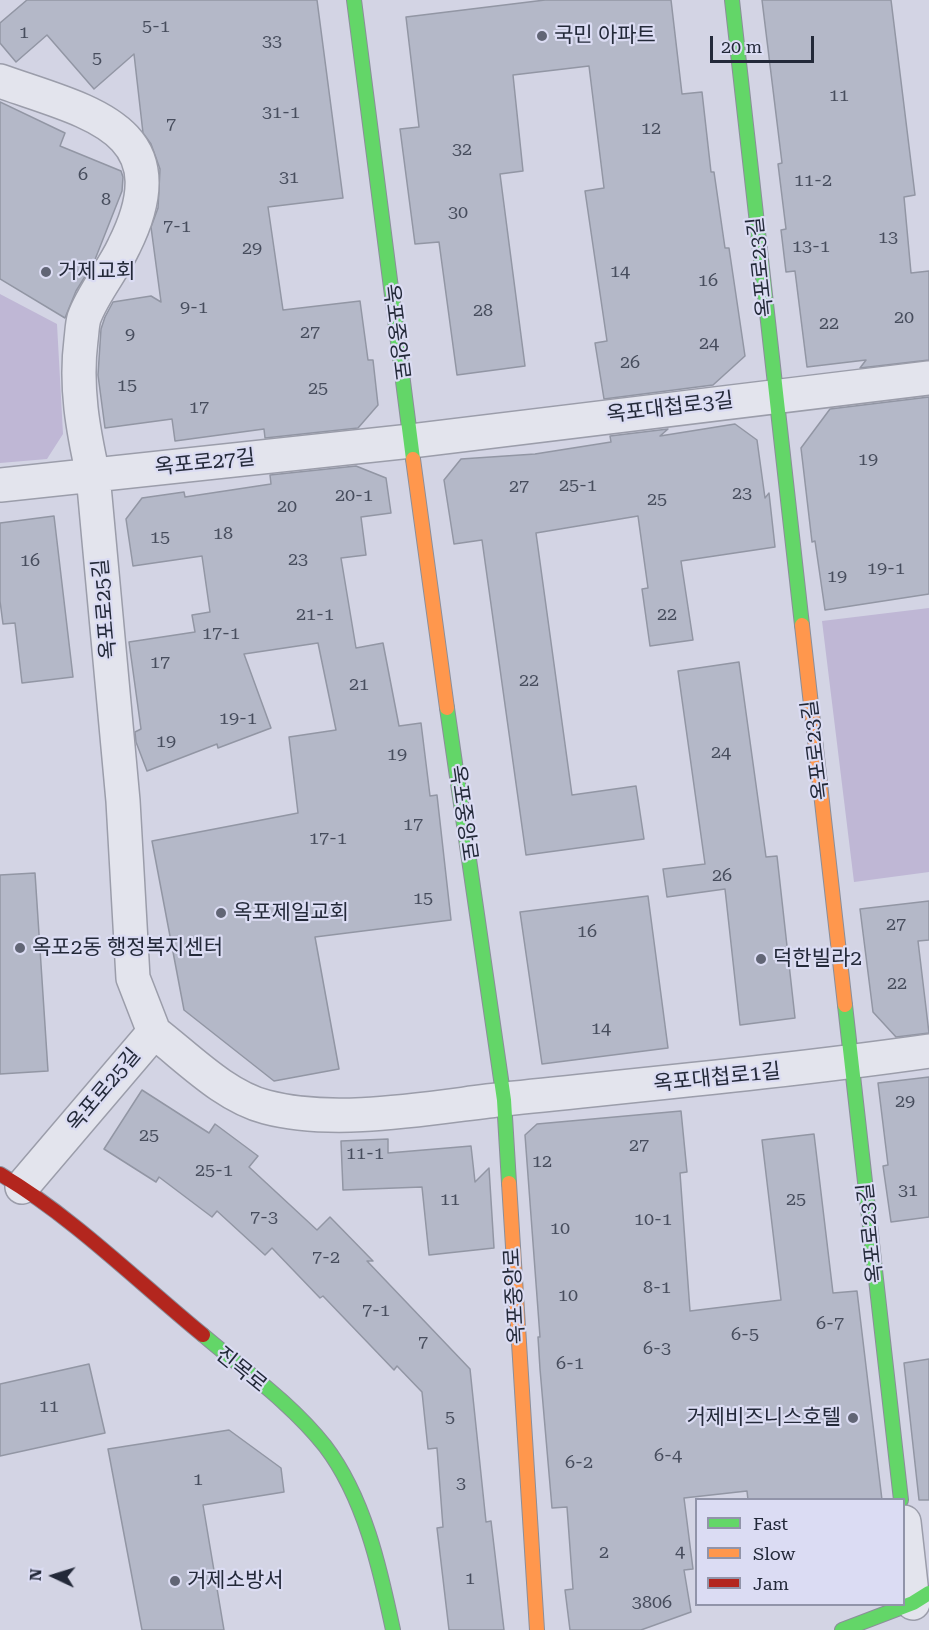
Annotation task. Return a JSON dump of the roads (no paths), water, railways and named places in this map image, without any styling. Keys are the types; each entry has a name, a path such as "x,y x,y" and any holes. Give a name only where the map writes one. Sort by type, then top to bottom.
{"street":[{"name":"옥포중앙로","path":"354,0 411,441 504,1100 537,1630"},
{"name":"옥포로23길","path":"732,0 901,1498"},
{"name":"옥포로25길","path":"0,81 84,111 111,124 130,143 141,166 140,202 126,244 84,318 77,369 82,424 93,476 123,801 133,978 154,1032 11,1180"},
{"name":"옥포대첩로3길","path":"411,441 929,378"},
{"name":"옥포로27길","path":"0,485 411,441"},
{"name":"옥포대첩로1길","path":"154,1032 236,1095 266,1107 313,1115 424,1109 852,1062 929,1051"},
{"name":"진목로","path":"11,1180 284,1404 325,1447 332,1456 353,1498 393,1630"},
{"path":"905,1530 921,1598 905,1604"},
{"path":"842,1630 901,1606"}],"place":[{"name":"국민 아파트","path":"542,36"},
{"name":"거제교회","path":"46,272"},
{"name":"옥포제일교회","path":"221,913"},
{"name":"옥포2동 행정복지센터","path":"20,948"},
{"name":"덕한빌라2","path":"761,959"},
{"name":"거제비즈니스호텔","path":"853,1418"},
{"name":"거제소방서","path":"175,1581"}]}
